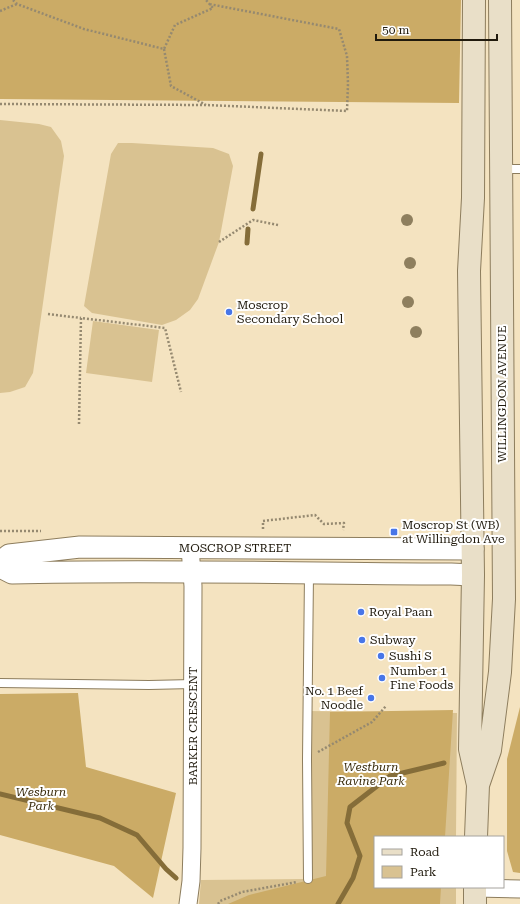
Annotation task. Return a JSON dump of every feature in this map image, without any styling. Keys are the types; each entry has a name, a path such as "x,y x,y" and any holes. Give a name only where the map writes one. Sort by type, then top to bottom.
{"main road":[{"name":"WILLINGDON AVENUE","path":"474,0 473,198 468,270 473,549 470,749 478,785 476,836"},
{"name":"WILLINGDON AVENUE","path":"478,785 490,750 500,672 504,598 512,576 511,169 500,0"},
{"path":"473,549 512,550"},
{"path":"473,575 512,576"}],"street":[{"name":"MOSCROP STREET","path":"0,562 9,554 74,547 473,549"},
{"name":"BARKER CRESCENT","path":"188,904 191,881 192,848 193,684 193,586 190,548"},
{"name":"MOSCROP STREET","path":"0,567 12,573 192,572 473,575"},
{"path":"475,893 520,889"}],"lane":[{"path":"308,879 307,759 309,573"},
{"path":"0,683 149,685 193,684"}],"path":[{"path":"13,0 18,4 84,30 164,49"},
{"path":"206,0 213,8 176,25 164,49 171,86 206,105"},
{"path":"0,11 18,4"},
{"path":"0,104 206,105 347,111 347,56 339,30 209,4"},
{"path":"219,242 253,220 278,225"},
{"path":"48,314 164,328 181,392"},
{"path":"79,424 81,318"},
{"path":"264,533 264,521 315,515 324,524 344,523 343,532"},
{"path":"0,531 47,531"},
{"path":"307,759 372,722 386,706"},
{"path":"218,904 220,901 242,892 308,879"}],"green space":[{"path":"0,0 461,0 459,103 0,99"},
{"path":"0,120 39,124 51,127 61,141 64,156 33,373 25,387 10,392 0,393"},
{"path":"118,143 213,148 229,154 233,166 219,242 198,299 190,310 176,320 162,325 92,313 84,306 111,154"},
{"path":"93,321 159,330 152,382 86,373"},
{"name":"Wesburn Park","path":"78,693 86,767 176,793 153,898 114,866 0,835 0,694"},
{"path":"520,707 520,873 513,872 507,851 507,759"},
{"name":"Westburn Ravine Park","path":"453,710 445,836 374,836 374,888 441,888 440,904 228,904 249,895 326,876 330,712"},
{"name":"Westburn Ravine Park","path":"308,711 457,713 456,836 374,836 374,888 456,888 456,904 199,904 201,880 307,879"}],"waterway":[{"path":"253,209 261,154"},
{"path":"247,243 248,229"},
{"path":"338,904 353,878 360,856 347,823 350,807 390,776 444,763"},
{"path":"0,794 100,818 137,835 166,869 176,878"}],"place":[{"name":"Moscrop Secondary School","path":"229,312"},
{"name":"Moscrop St (WB) at Willingdon Ave","path":"394,532"},
{"name":"Royal Paan","path":"361,612"},
{"name":"Subway","path":"362,640"},
{"name":"Sushi S","path":"381,656"},
{"name":"Number 1 Fine Foods","path":"382,678"},
{"name":"No. 1 Beef Noodle","path":"371,698"}]}
